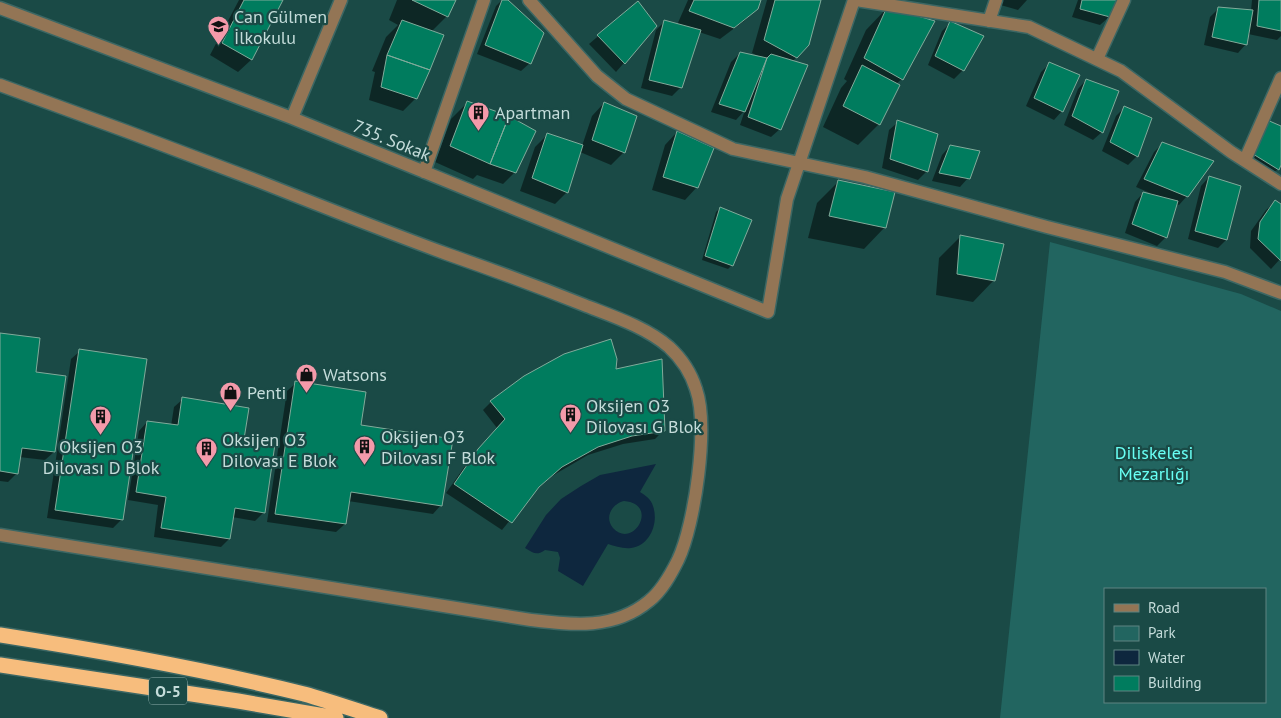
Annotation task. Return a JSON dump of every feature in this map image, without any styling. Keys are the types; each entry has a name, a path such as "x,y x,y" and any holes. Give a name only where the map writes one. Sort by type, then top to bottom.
{"highway":[{"path":"0,635 132,657 230,677 305,695 380,718"},
{"name":"O-5","path":"0,665 238,701 336,718"}],"street":[{"path":"292,118 341,0"},
{"path":"424,172 484,0"},
{"path":"529,0 597,76 626,99 733,149 865,177 1047,227 1225,272 1281,294"},
{"path":"799,164 855,0 1029,27 1121,70 1231,152 1281,184"},
{"path":"989,21 996,0"},
{"path":"1097,59 1124,0"},
{"name":"735. Sokak","path":"0,8 292,118 768,312 787,199 799,164"},
{"path":"1245,160 1281,78"},
{"path":"0,85 171,148 446,254 516,278 604,312 644,331 669,347 687,367 697,391 702,420 698,472 689,525 679,558 666,582 650,600 614,620 596,624 571,624 531,620 0,535"}],"green space":[{"name":"Diliskelesi Mezarlığı","path":"1050,242 1241,294 1281,311 1281,718 1000,718"}],"water":[{"path":"656,464 640,492 652,504 655,513 654,526 648,538 638,546 625,548 608,544 583,586 558,571 560,558 558,552 545,550 535,553 525,548 546,515 561,499 600,475","holes":["624,501 635,504 640,510 642,517 640,524 635,530 621,533 613,528 609,520 609,515 613,508"]}],"building":[{"path":"244,0 283,0 252,60 222,43"},
{"path":"412,0 456,0 448,17"},
{"path":"502,0 508,0 544,33 531,64 485,45"},
{"path":"694,0 761,0 758,9 734,28 689,11"},
{"path":"775,0 821,0 809,45 797,58 764,40"},
{"path":"1082,0 1118,0 1110,17 1080,9"},
{"path":"1259,0 1281,0 1281,31 1257,26"},
{"path":"638,1 657,26 625,64 597,35"},
{"path":"887,7 935,21 903,80 864,58"},
{"path":"1218,7 1253,10 1247,45 1212,37"},
{"path":"402,20 444,35 430,70 387,55"},
{"path":"664,20 701,30 682,88 649,80"},
{"path":"950,21 984,36 964,71 935,56"},
{"path":"740,52 767,58 745,112 719,104"},
{"path":"771,54 808,65 781,130 748,117 767,58"},
{"path":"387,55 430,70 417,99 381,87"},
{"path":"1049,62 1080,75 1063,112 1034,98"},
{"path":"862,65 900,85 880,125 843,106"},
{"path":"1086,79 1119,91 1103,133 1072,116"},
{"name":"Apartman","path":"467,101 509,116 490,164 450,146"},
{"path":"604,102 637,116 625,153 592,140"},
{"path":"1124,106 1152,118 1138,157 1110,142"},
{"path":"509,116 536,131 516,173 490,164"},
{"path":"897,120 938,134 928,172 890,159"},
{"path":"1267,120 1281,126 1281,165 1279,170 1253,154"},
{"path":"677,131 714,148 698,188 663,177"},
{"path":"547,133 583,145 568,193 532,178"},
{"path":"1162,142 1214,161 1188,197 1144,179"},
{"path":"950,145 980,151 970,179 939,173"},
{"path":"1209,176 1241,186 1227,240 1195,231"},
{"path":"838,180 895,192 886,228 829,216"},
{"path":"1143,192 1178,201 1167,238 1132,224"},
{"path":"1275,200 1281,204 1281,261 1258,239 1260,222"},
{"path":"720,207 752,220 733,266 705,256"},
{"path":"960,235 1004,244 995,281 957,274"},
{"path":"0,333 40,338 36,372 66,376 55,452 22,448 18,474 0,471"},
{"name":"Oksijen O3 Dilovası G Blok","path":"611,339 617,359 616,369 662,359 665,431 632,436 598,447 562,467 539,487 512,523 454,484 478,449 505,419 490,401 524,376 564,354"},
{"name":"Oksijen O3 Dilovası D Blok","path":"79,349 147,359 123,520 55,510"},
{"name":"Oksijen O3 Dilovası F Blok","path":"295,381 366,392 361,425 453,439 442,506 351,492 346,524 275,514"},
{"name":"Oksijen O3 Dilovası E Blok","path":"182,397 249,408 244,439 275,444 265,513 235,508 230,539 161,528 166,497 136,492 147,421 178,425"}],"place":[{"name":"Can Gülmen İlkokulu","path":"218,45"},
{"name":"Apartman","path":"479,131"},
{"name":"Watsons","path":"307,393"},
{"name":"Penti","path":"231,411"},
{"name":"Oksijen O3 Dilovası G Blok","path":"570,434"},
{"name":"Oksijen O3 Dilovası D Blok","path":"101,435"},
{"name":"Oksijen O3 Dilovası F Blok","path":"365,465"},
{"name":"Oksijen O3 Dilovası E Blok","path":"206,468"}]}
